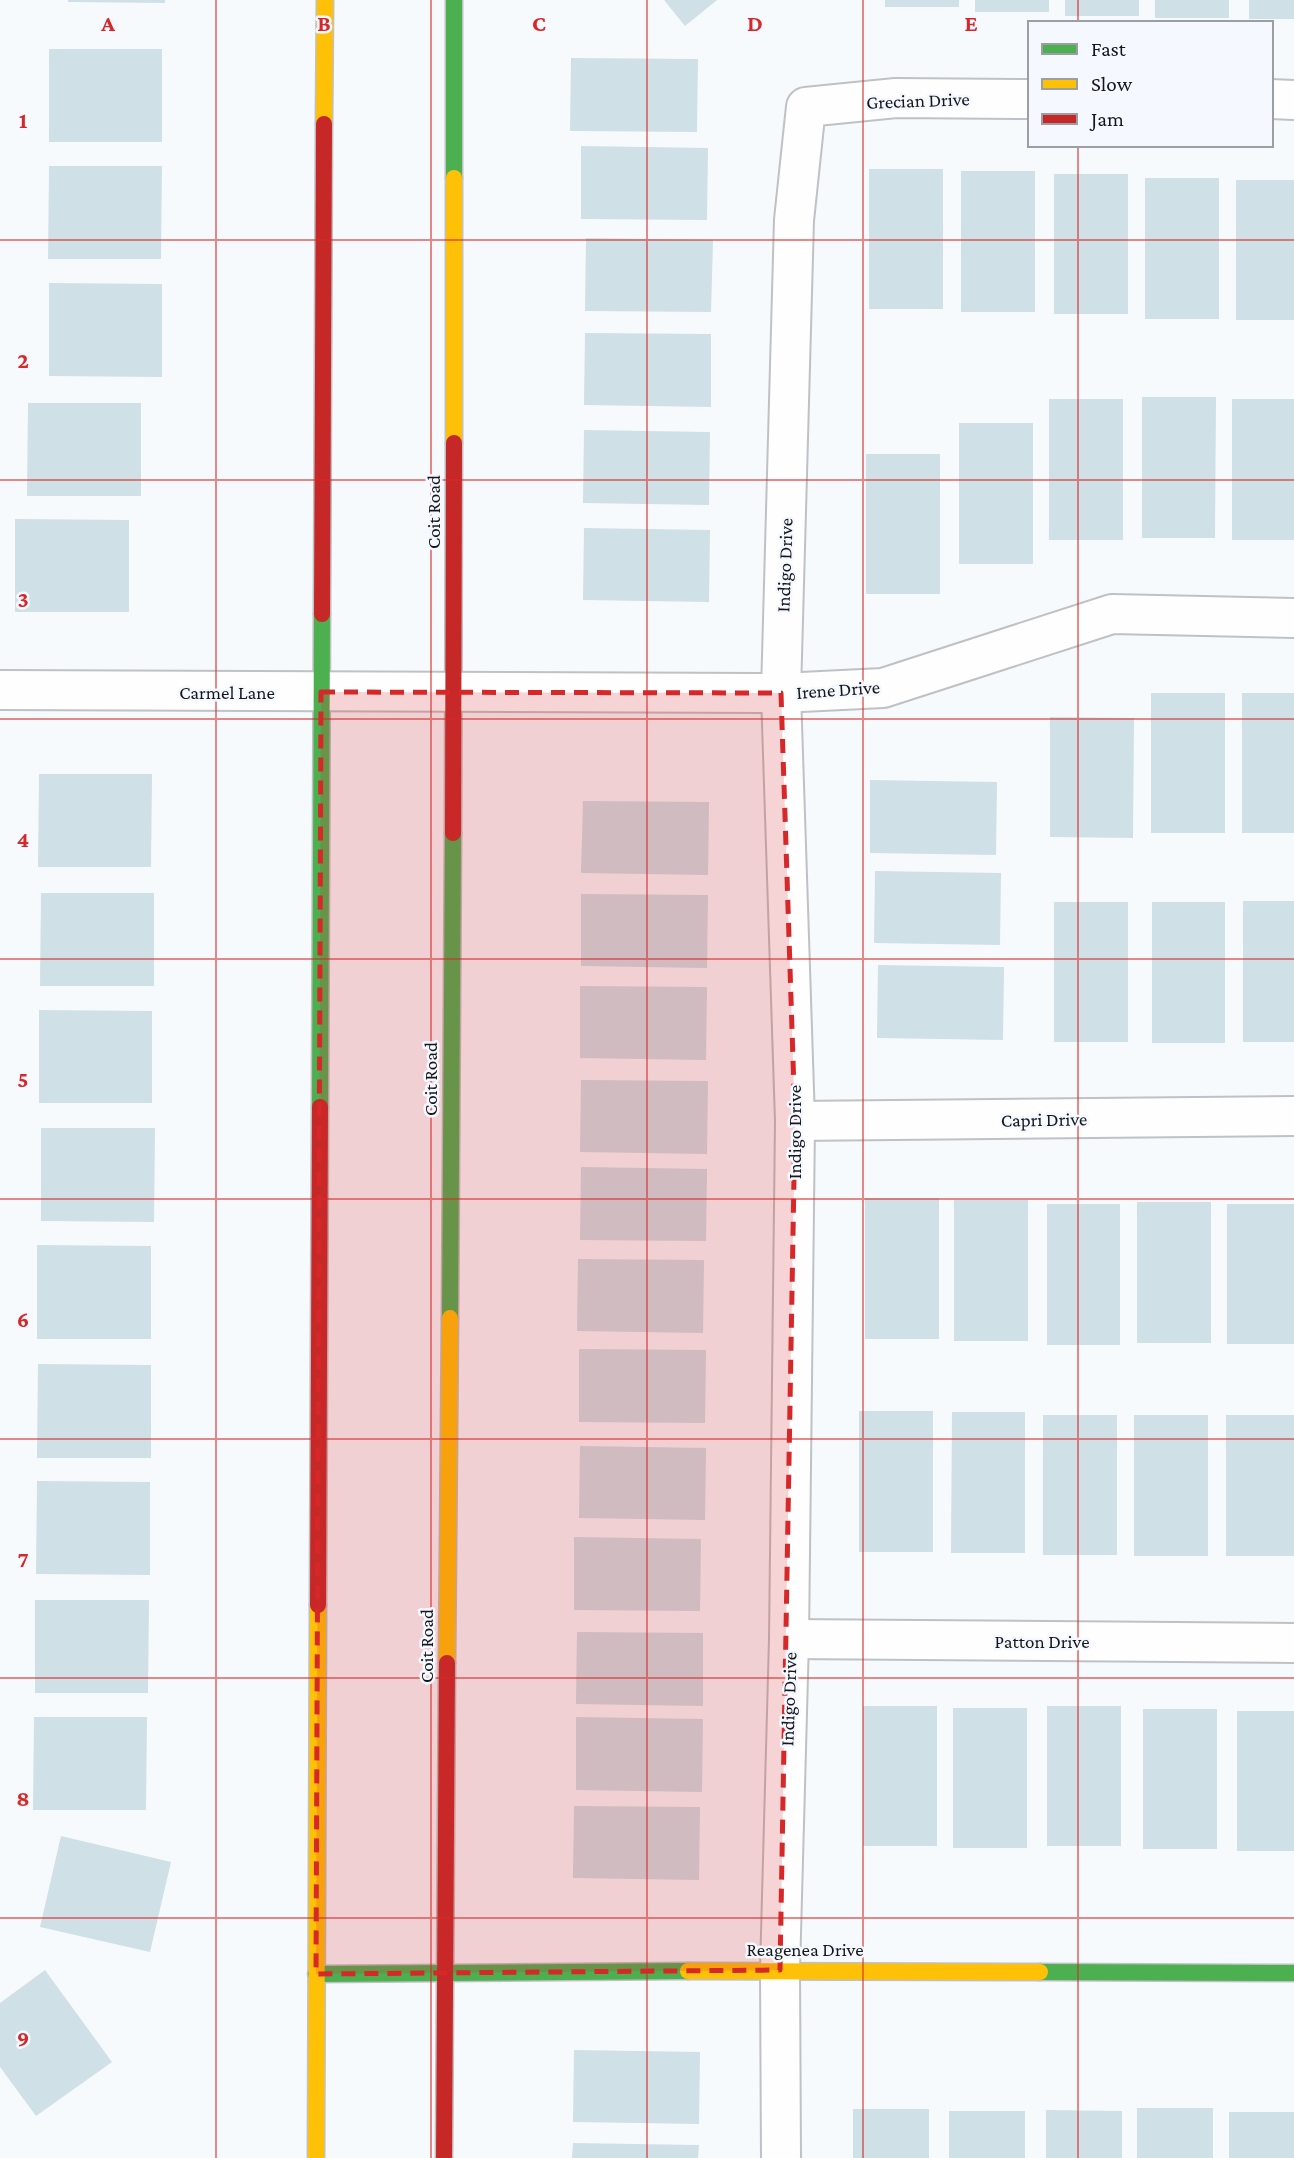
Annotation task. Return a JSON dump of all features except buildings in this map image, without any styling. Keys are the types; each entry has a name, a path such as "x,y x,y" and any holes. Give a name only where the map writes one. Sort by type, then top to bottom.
{"main road":[{"path":"316,2158 325,0"},
{"name":"Coit Road","path":"444,2158 454,693 454,0"},
{"name":"Reagenea Drive","path":"316,1974 780,1970 1294,1973"}],"street":[{"name":"Grecian Drive","path":"807,107 896,98 1028,99"},
{"path":"1273,100 1294,100"},
{"name":"Indigo Drive","path":"781,2158 780,1970 789,1639 795,1121 781,693 794,220 807,107"},
{"name":"Irene Drive","path":"454,693 781,693 883,688 1112,614 1294,618"},
{"name":"Carmel Lane","path":"0,690 454,693"},
{"name":"Capri Drive","path":"795,1121 1294,1116"},
{"name":"Patton Drive","path":"789,1639 1294,1643"}],"highlighted area":[{"path":"321,692 781,693 795,1121 780,1970 316,1974"}],"traffic: fast":[{"path":"454,0 454,178"},
{"path":"320,1107 322,614"},
{"path":"450,1318 453,833"},
{"path":"316,1974 688,1971"},
{"path":"1040,1972 1294,1973"}],"traffic: slow":[{"path":"324,124 325,0"},
{"path":"454,178 454,443"},
{"path":"447,1663 450,1318"},
{"path":"316,2158 318,1605"},
{"path":"688,1971 1040,1972"}],"traffic: jam":[{"path":"322,614 324,124"},
{"path":"453,833 454,443"},
{"path":"318,1605 320,1107"},
{"path":"444,2158 447,1663"}]}
